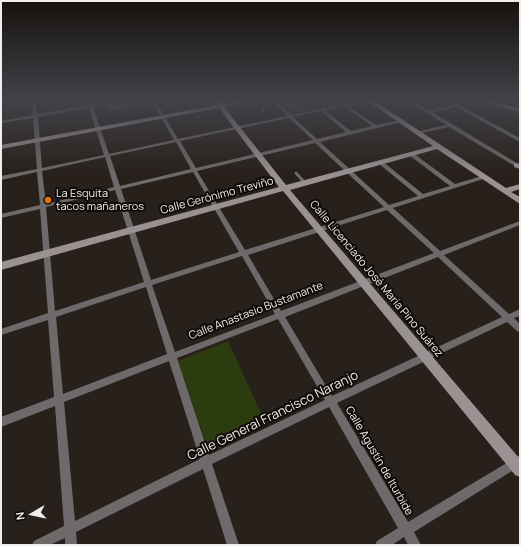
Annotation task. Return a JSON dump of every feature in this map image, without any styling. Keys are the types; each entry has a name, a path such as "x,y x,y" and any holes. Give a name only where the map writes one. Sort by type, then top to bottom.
{"street":[{"path":"37,125 71,545"},
{"path":"97,125 118,188 147,284 233,545"},
{"path":"1,147 116,125"},
{"name":"Calle Agustín de Iturbide","path":"168,125 415,545"},
{"name":"Calle Licenciado José María Pino Suárez","path":"235,125 285,189 362,282 518,464"},
{"path":"1,178 249,125"},
{"path":"299,125 520,329"},
{"path":"341,125 350,133"},
{"path":"1,216 382,125"},
{"path":"407,125 518,198"},
{"path":"418,133 448,125"},
{"path":"451,125 519,165"},
{"path":"493,125 520,140"},
{"name":"Calle Gerónimo Treviño","path":"1,266 439,146"},
{"path":"411,154 454,186"},
{"path":"380,162 422,196"},
{"path":"1,332 243,253 484,177"},
{"path":"506,191 520,186"},
{"name":"Calle Anastasio Bustamante","path":"1,422 362,282 520,223"},
{"name":"Calle General Francisco Naranjo","path":"38,545 252,439 520,312"},
{"path":"380,545 518,464"}],"lane":[{"path":"296,173 305,183"}],"green space":[{"path":"228,341 265,422 208,449 178,361"}],"place":[{"name":"La Esquita tacos mañaneros","path":"48,200"}]}
